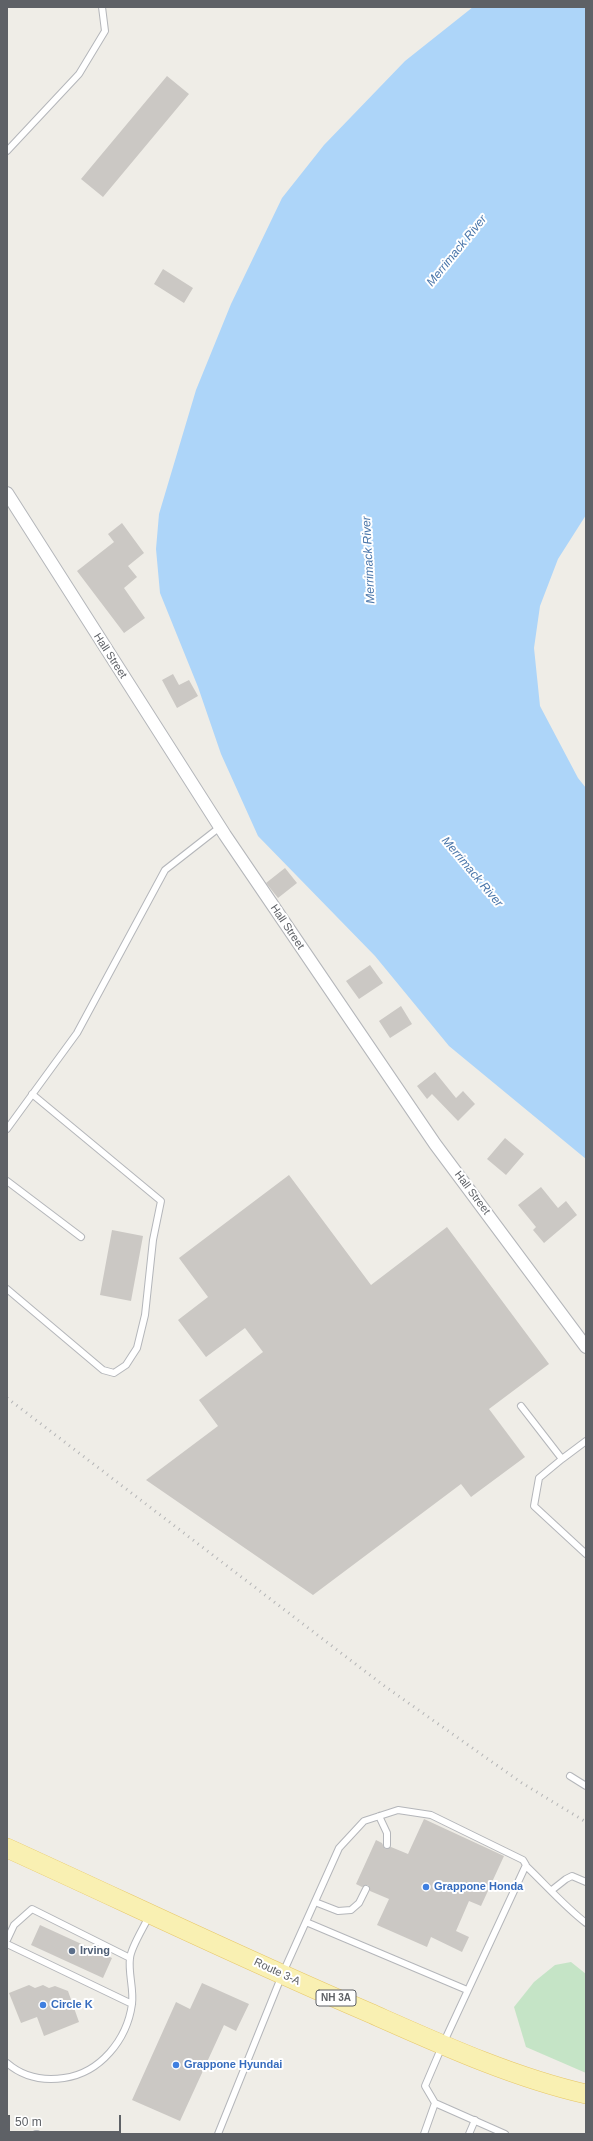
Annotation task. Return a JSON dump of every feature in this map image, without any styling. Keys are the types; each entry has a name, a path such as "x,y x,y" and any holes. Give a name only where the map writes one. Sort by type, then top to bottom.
{"main road":[{"name":"Route 3-A","path":"12,1852 150,1913 282,1975 482,2061 567,2090 586,2094"}],"street":[{"name":"Hall Street","path":"9,500 220,827 435,1144 586,1348"}],"lane":[{"path":"7,151 79,74 105,31 102,7"},
{"path":"7,1129 77,1033 165,870 220,827"},
{"path":"7,1288 102,1370 114,1373 126,1365 137,1348 145,1315 153,1240 162,1202 32,1094"},
{"path":"7,1181 81,1237"},
{"path":"521,1406 562,1459"},
{"path":"586,1441 539,1478 534,1506 586,1554"},
{"path":"570,1776 586,1786"},
{"path":"218,2134 282,1975 339,1848 364,1821 398,1810 431,1815 523,1860 526,1866 586,1923"},
{"path":"379,1816 387,1833 387,1845"},
{"path":"505,2134 435,2103 425,2086 467,1990 526,1866"},
{"path":"552,1890 572,1876 586,1882"},
{"path":"315,1902 338,1911 351,1910 359,1903 366,1889"},
{"path":"7,1940 14,1925 32,1909 130,1958"},
{"path":"7,2063 22,2074 54,2080 72,2077 89,2070 103,2060 115,2045 125,2027 132,2004 130,1958 150,1913"},
{"path":"306,1922 467,1990"},
{"path":"7,1944 132,2004"},
{"path":"424,2134 435,2103"},
{"path":"469,2134 475,2120"}],"green space":[{"path":"571,1962 586,1974 586,2073 526,2047 514,2007 534,1982 555,1965"}],"water":[{"name":"Merrimack River","path":"473,7 586,7 586,515 558,559 540,606 534,648 540,706 578,778 586,788 586,1159 449,1046 375,956 258,836 221,754 198,687 160,593 156,549 159,514 196,390 231,304 282,198 324,145 405,61"}],"building":[{"path":"167,76 189,94 103,197 81,179"},
{"path":"163,269 193,288 184,303 154,284"},
{"path":"122,523 144,553 128,566 137,577 124,588 145,618 124,633 77,571 114,542 108,534"},
{"path":"173,674 179,685 189,680 198,696 177,708 162,680"},
{"path":"285,868 297,883 278,898 266,883"},
{"path":"370,965 383,983 359,999 346,981"},
{"path":"401,1006 412,1024 390,1038 379,1021"},
{"path":"435,1072 456,1098 463,1091 475,1104 458,1121 432,1094 427,1099 417,1086"},
{"path":"505,1138 524,1154 506,1175 487,1159"},
{"path":"289,1175 371,1285 447,1227 549,1364 489,1409 525,1457 471,1497 461,1484 313,1595 146,1480 218,1426 199,1400 263,1352 245,1328 206,1357 178,1320 208,1297 179,1258"},
{"path":"541,1187 558,1208 566,1201 577,1215 544,1243 533,1230 536,1227 518,1205"},
{"path":"112,1230 143,1236 131,1301 100,1295"},
{"name":"Grappone Honda","path":"424,1819 504,1856 481,1906 469,1901 456,1931 469,1937 462,1952 431,1937 427,1947 377,1925 389,1899 370,1891 368,1885 362,1887 356,1884 376,1840 382,1843 385,1849 391,1847 408,1854"},
{"name":"Irving","path":"40,1925 112,1958 103,1978 31,1945"},
{"name":"Grappone Hyundai","path":"202,1983 249,2004 236,2031 224,2025 180,2121 132,2100 176,2002 190,2009"},
{"name":"Circle K","path":"29,1985 35,1988 43,1985 49,1988 55,1986 68,1991 79,2022 44,2036 37,2017 21,2023 9,1993"}],"railway":[{"path":"7,1398 383,1685 522,1783 586,1822"}],"place":[{"name":"Grappone Honda","path":"426,1887"},
{"name":"Irving","path":"72,1951"},
{"name":"Circle K","path":"43,2005"},
{"name":"Grappone Hyundai","path":"176,2065"}]}
